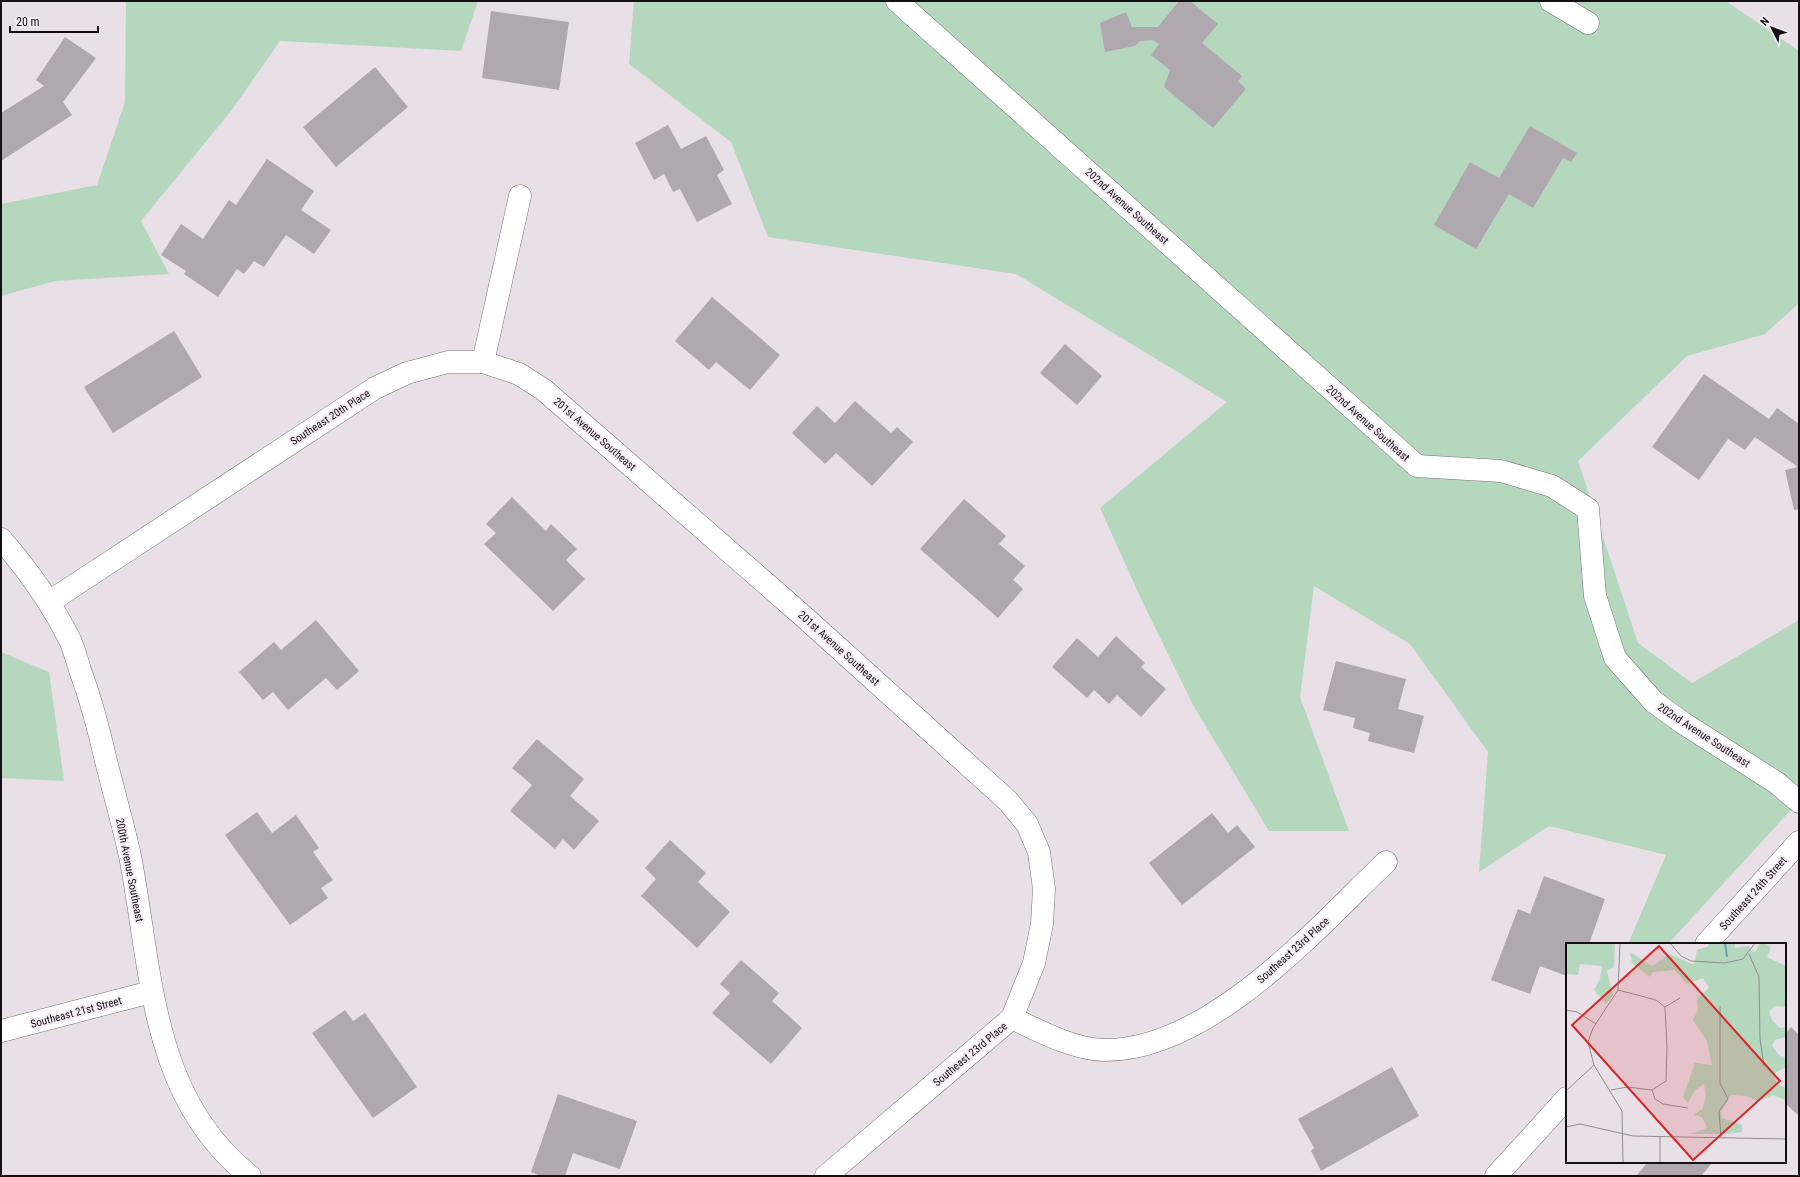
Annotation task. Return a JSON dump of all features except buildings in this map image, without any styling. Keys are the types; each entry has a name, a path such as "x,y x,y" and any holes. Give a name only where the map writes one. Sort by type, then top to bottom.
{"street":[{"name":"202nd Avenue Southeast","path":"897,1 1417,466 1501,471 1552,486 1588,509 1595,596 1615,658 1654,702 1683,723 1777,783 1799,802"},
{"path":"1551,1 1588,23"},
{"path":"483,362 520,196"},
{"name":"Southeast 20th Place","path":"49,602 375,388 407,373 448,362 483,362"},
{"name":"201st Avenue Southeast","path":"483,362 519,374 544,390 812,624 1008,801 1027,824 1039,852 1044,889 1042,924 1034,963 1012,1018"},
{"name":"200th Avenue Southeast","path":"1,539 49,602 71,642 93,707 130,856 151,992 160,1031 177,1078 202,1126 232,1162 250,1176"},
{"name":"Southeast 24th Street","path":"1707,943 1799,842"},
{"name":"Southeast 23rd Place","path":"826,1176 1012,1018 1061,1041 1103,1050 1146,1044 1187,1028 1235,1000 1278,966 1386,862"},
{"name":"Southeast 21st Street","path":"1,1031 151,992"},
{"path":"1496,1176 1566,1099"}],"green space":[{"path":"126,1 478,1 461,51 280,41 231,111 141,221 169,274 55,281 1,296 1,204 97,185 125,102"},
{"path":"634,1 1726,1 1799,51 1799,303 1765,334 1687,356 1578,461 1638,643 1692,683 1799,620 1799,801 1669,943 1628,943 1666,855 1549,826 1479,872 1488,752 1410,644 1314,586 1300,697 1349,831 1269,831 1193,705 1143,603 1100,508 1227,402 1016,274 768,237 731,142 629,64"},
{"path":"1,652 49,672 64,781 1,778"}]}
